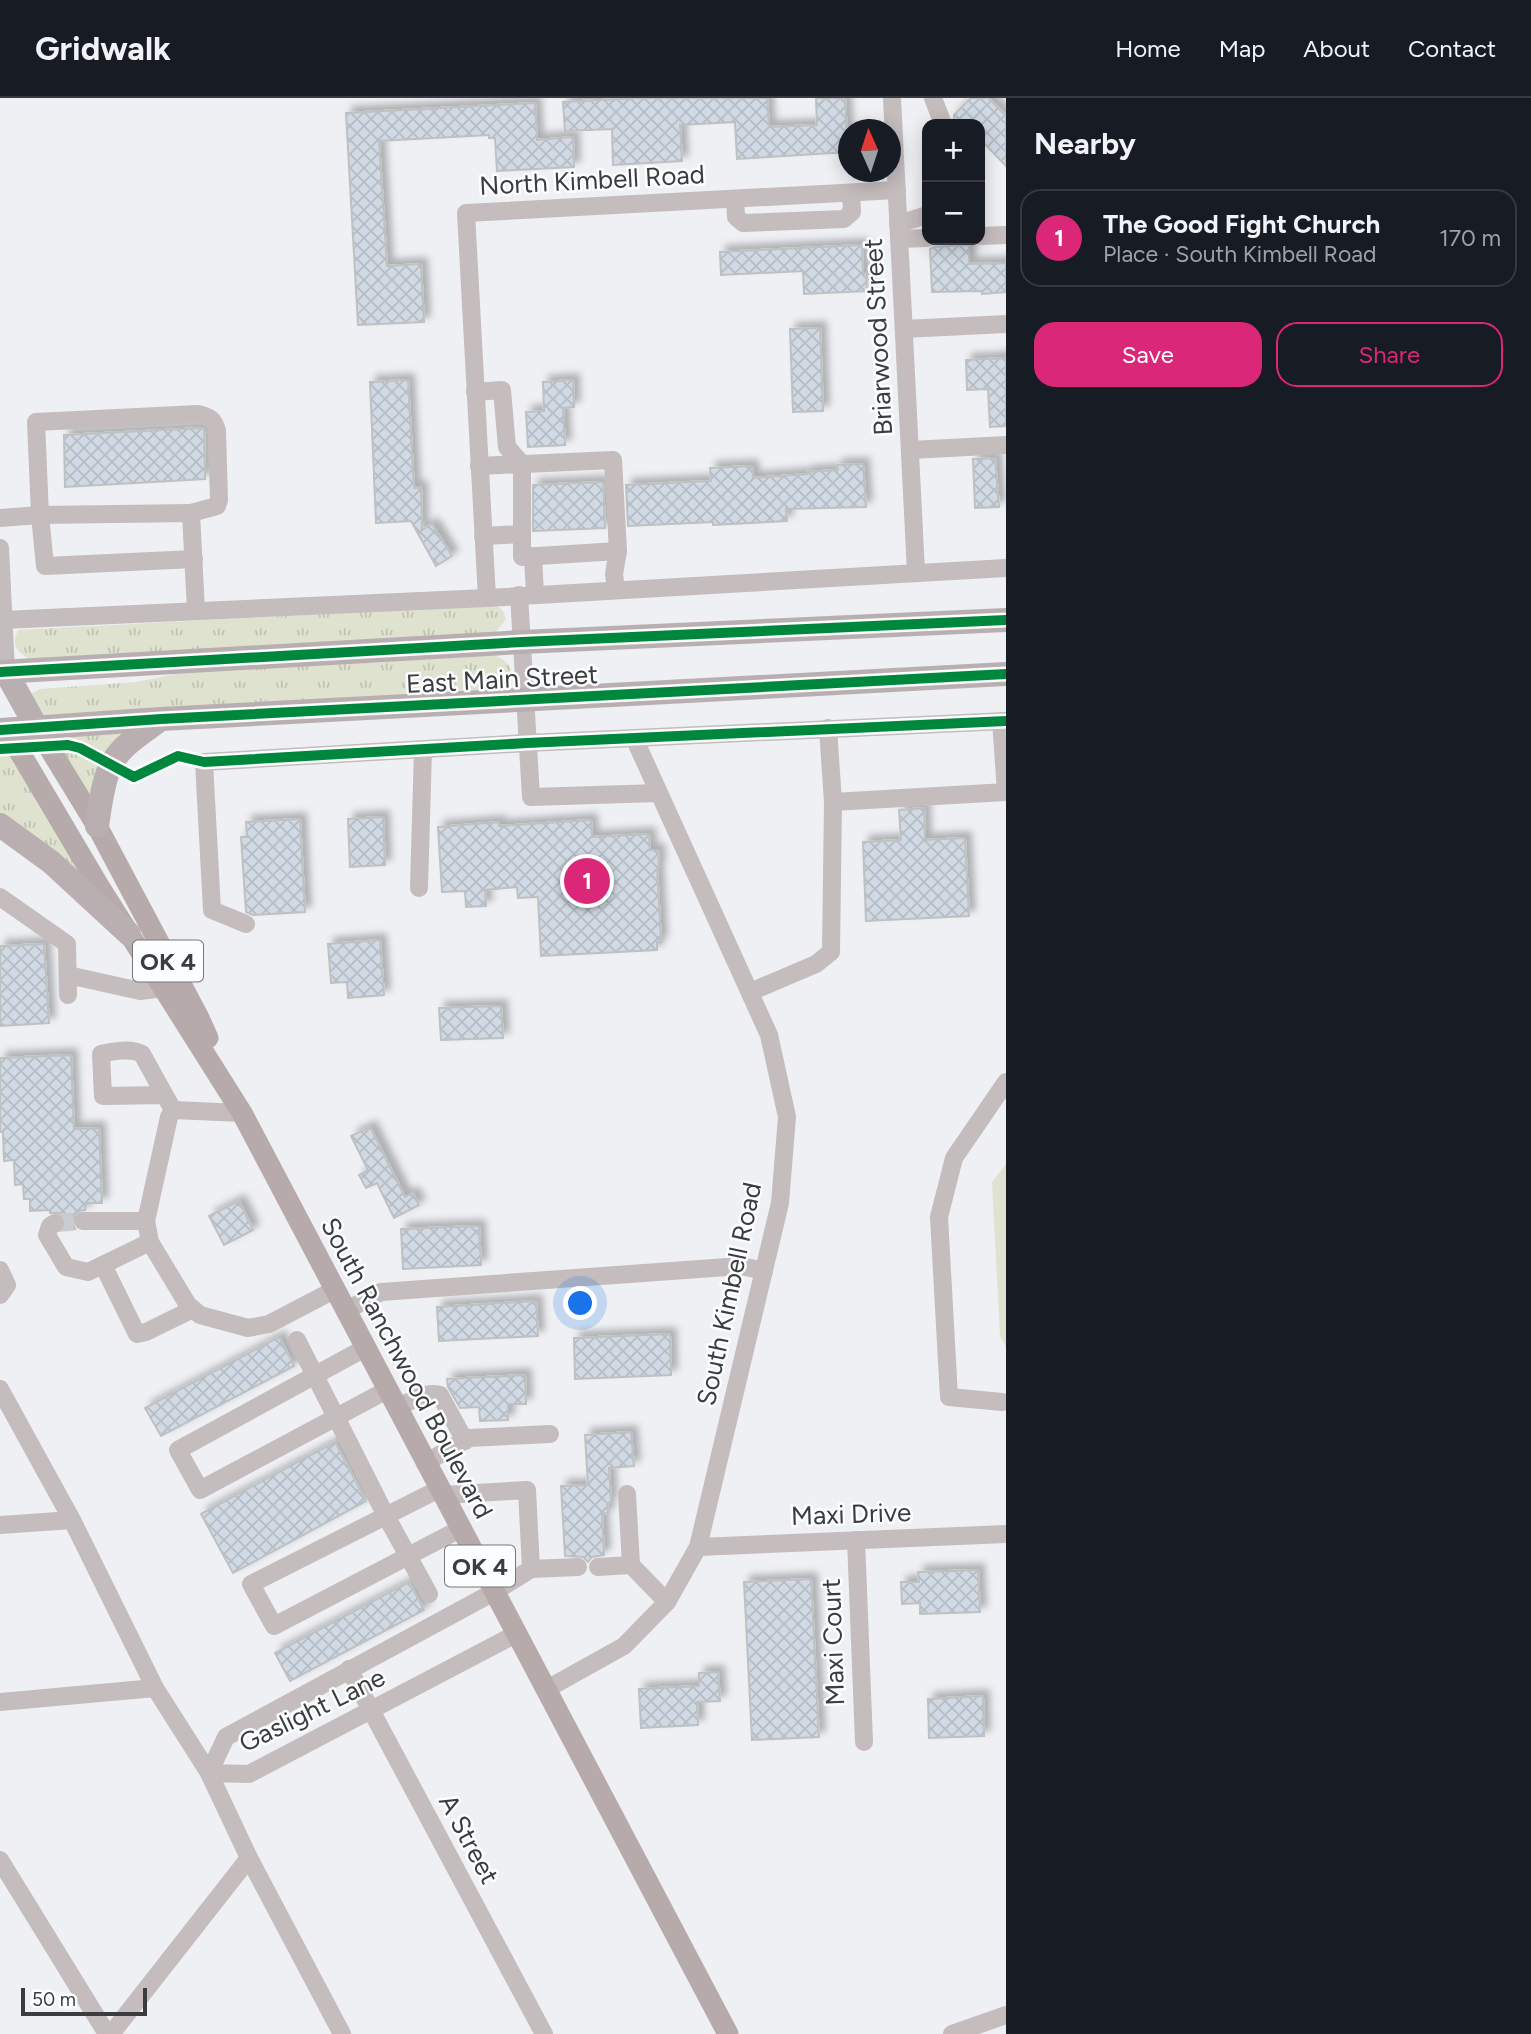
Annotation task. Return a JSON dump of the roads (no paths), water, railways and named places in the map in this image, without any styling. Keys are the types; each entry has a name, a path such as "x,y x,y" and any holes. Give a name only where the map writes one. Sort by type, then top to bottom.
{"highway":[{"name":"East Main Street","path":"3,672 522,642 1006,620"},
{"name":"OK 4","path":"3,672 37,728"},
{"name":"East Main Street","path":"2,726 37,728 1006,674"},
{"path":"97,826 110,765 127,745 161,719"},
{"name":"OK 4","path":"0,825 51,862 129,934"}],"main road":[{"name":"South Ranchwood Boulevard","path":"2,726 237,1106 728,2034"},
{"name":"South Ranchwood Boulevard","path":"37,728 97,826 199,1018 237,1106"}],"street":[{"name":"Briarwood Street","path":"892,98 916,572"},
{"path":"933,98 941,119"},
{"name":"North Kimbell Road","path":"487,598 466,212 897,190"},
{"path":"734,199 736,217 743,223 844,219 852,212 851,193"},
{"path":"899,232 922,218"},
{"path":"899,232 922,237"},
{"path":"985,236 1006,235"},
{"path":"904,329 1006,324"},
{"path":"475,392 502,390 507,447 522,464 522,556 618,551"},
{"path":"0,518 40,515 191,513 217,506 217,431 209,416 198,414 36,422 40,515 45,566 194,559"},
{"path":"477,422 505,421"},
{"path":"911,450 1006,445"},
{"path":"480,466 613,460 618,551 614,574 616,590"},
{"path":"191,513 196,611"},
{"path":"483,536 522,534"},
{"path":"0,548 3,672"},
{"path":"533,556 522,642 531,797 658,793"},
{"path":"3,620 487,598 1006,568"},
{"path":"246,924 212,910 204,762 527,743 1004,721 1006,792 833,802"},
{"path":"750,992 816,964 831,951 833,802 828,728"},
{"name":"South Kimbell Road","path":"545,1690 624,1646 667,1602 698,1547 780,1203 787,1116 769,1035 635,740"},
{"path":"419,888 423,750"},
{"path":"0,897 67,944 68,995"},
{"path":"68,975 140,991 163,988"},
{"path":"1002,1402 949,1397 939,1217 954,1158 1006,1082"},
{"path":"237,1106 169,1103 169,1116 146,1221 150,1242 188,1305 200,1315 248,1328 269,1324 334,1290"},
{"path":"83,1221 146,1221"},
{"path":"54,1223 47,1235 66,1267 88,1272 150,1242"},
{"path":"103,1265 137,1334 193,1309"},
{"path":"345,1311 381,1292 741,1266 764,1271"},
{"path":"0,1270 7,1285 0,1294"},
{"path":"297,1340 335,1418 429,1594"},
{"path":"365,1348 178,1450 200,1490 335,1418 392,1399 432,1393 440,1395 464,1441"},
{"path":"0,1389 72,1520 155,1688 209,1773 249,1858 340,2033"},
{"path":"425,1463 469,1438 550,1434"},
{"path":"460,1529 274,1626 251,1584 386,1516 441,1492 527,1490 531,1569 578,1567"},
{"path":"627,1494 631,1566 667,1602"},
{"path":"0,1525 72,1520"},
{"name":"Maxi Drive","path":"698,1547 1006,1534"},
{"name":"Maxi Court","path":"856,1540 863,1742"},
{"path":"598,1567 631,1566"},
{"name":"Gaslight Lane","path":"516,1634 249,1774 209,1773 226,1737 494,1592 531,1569"},
{"name":"A Street","path":"349,1669 544,2034"},
{"path":"0,1702 155,1688"},
{"path":"0,1860 109,2034 249,1858"},
{"path":"952,2034 1006,2015"}],"tunnel":[{"path":"55,1223 83,1221"}],"place":[{"name":"The Good Fight Church","path":"587,881"}]}
